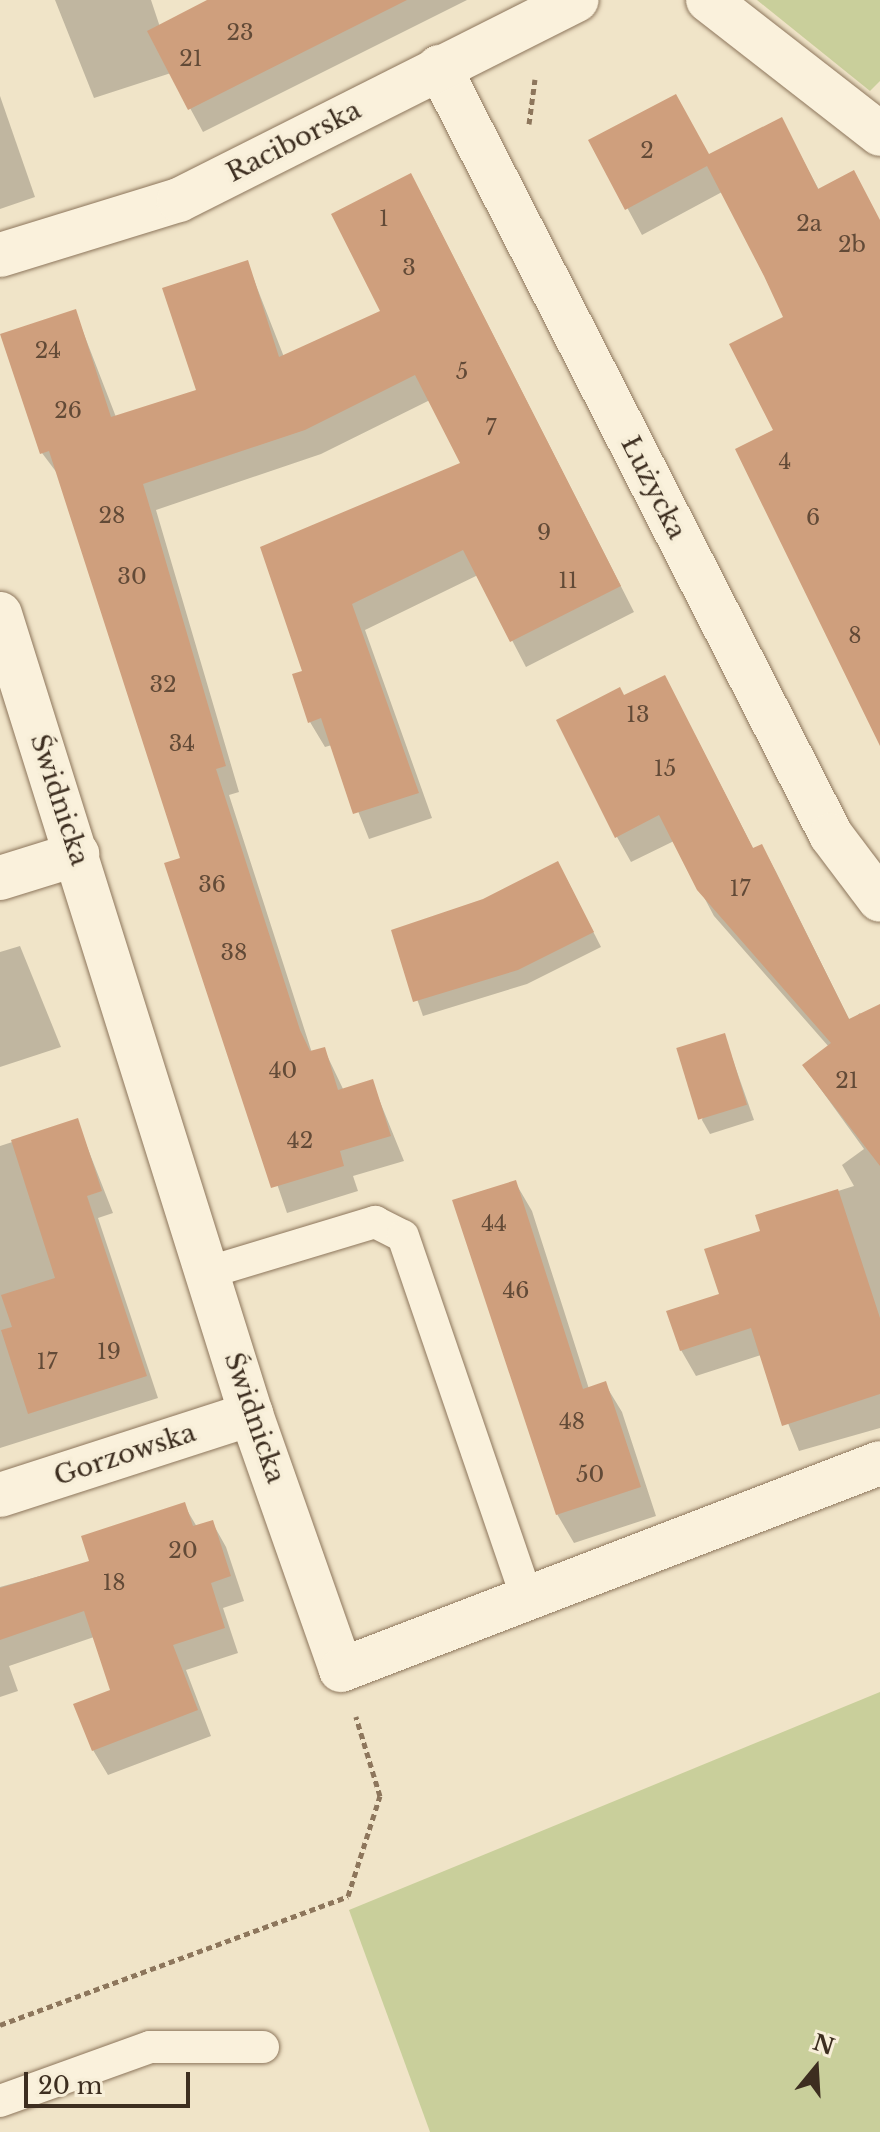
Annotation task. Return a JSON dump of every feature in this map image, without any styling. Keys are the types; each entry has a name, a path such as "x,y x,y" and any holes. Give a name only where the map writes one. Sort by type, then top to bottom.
{"street":[{"name":"Raciborska","path":"0,255 179,200 576,0"},
{"path":"708,0 880,134"},
{"name":"Łużycka","path":"439,67 831,835 880,900"},
{"name":"Świdnicka","path":"0,614 251,1414 341,1670"},
{"path":"0,878 77,854"},
{"name":"Gorzowska","path":"0,1495 251,1414"},
{"path":"341,1670 528,1602 880,1463"}],"lane":[{"path":"206,1273 375,1222 403,1236 528,1602"},
{"path":"0,2101 150,2047 263,2047"}],"path":[{"path":"0,2025 348,1896 380,1796 341,1670"}],"green space":[{"path":"757,0 880,0 880,81 870,91"},
{"path":"880,1692 880,2132 430,2132 349,1910"}],"building":[{"path":"207,0 407,0 188,110 147,31"},
{"path":"676,94 709,154 782,117 818,189 854,170 880,220 880,746 735,449 773,430 729,344 783,317 764,276 707,166 625,210 588,140"},
{"path":"411,173 621,586 510,642 463,550 352,604 419,793 353,814 321,718 308,723 292,674 302,671 260,547 460,463 415,375 305,430 143,484 226,766 216,769 300,1030 310,1051 325,1047 338,1090 373,1079 391,1136 340,1151 344,1166 271,1188 164,863 180,858 49,451 40,454 0,334 76,309 111,417 196,390 162,288 248,260 279,357 380,311 331,214"},
{"path":"665,675 753,848 762,844 849,1019 880,1004 880,1166 802,1065 831,1043 697,890 659,815 615,838 556,720 620,687 624,695"},
{"path":"558,861 594,932 518,970 413,1002 391,930 483,899"},
{"path":"725,1033 747,1105 698,1120 676,1048"},
{"path":"78,1118 102,1191 87,1196 147,1376 28,1414 1,1330 12,1327 1,1295 55,1278 11,1140"},
{"path":"516,1180 583,1389 606,1381 641,1487 556,1515 452,1200"},
{"path":"838,1189 880,1318 880,1394 782,1426 751,1328 680,1351 666,1311 719,1294 704,1249 760,1231 755,1215"},
{"path":"185,1502 193,1526 213,1520 231,1576 211,1583 225,1628 173,1645 198,1710 92,1751 73,1704 110,1690 84,1611 0,1640 0,1588 89,1561 81,1536"}]}
